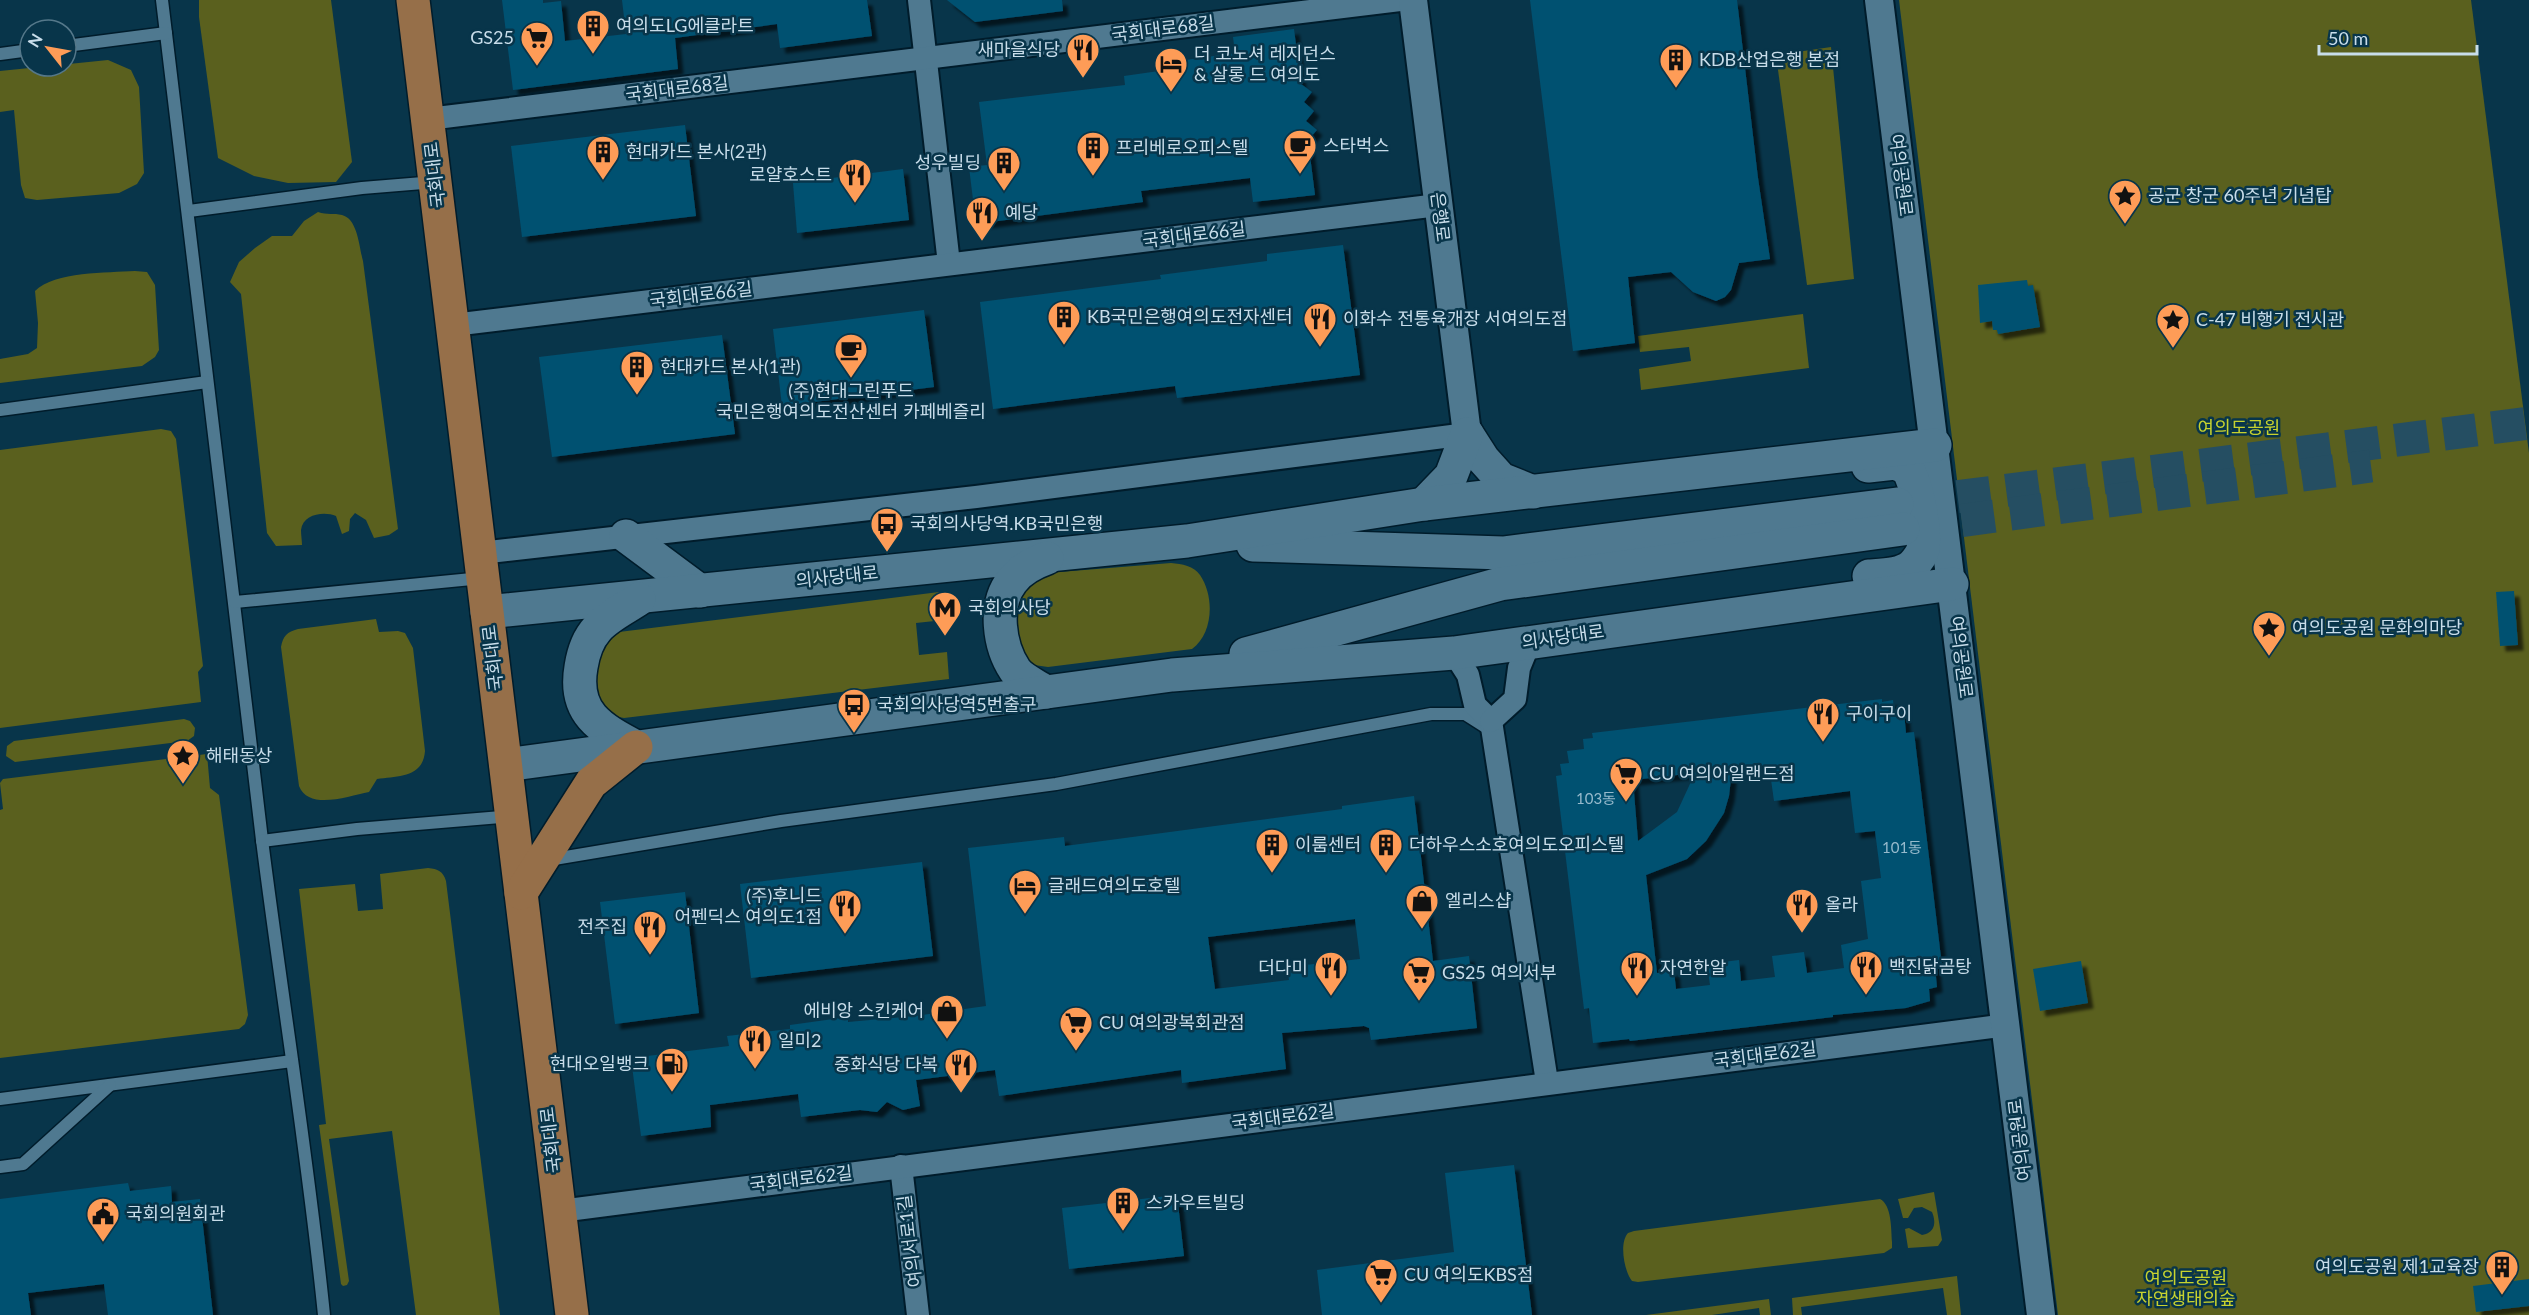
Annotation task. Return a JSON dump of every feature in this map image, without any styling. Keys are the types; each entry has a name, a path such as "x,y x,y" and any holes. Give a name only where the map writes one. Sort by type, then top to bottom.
{"main road":[{"name":"국회대로","path":"413,0 572,1315"},
{"path":"1467,434 1483,459 1501,478 1533,492"},
{"path":"1424,504 1451,476 1467,434"},
{"name":"의사당대로","path":"487,612 1187,541 1424,504 1935,445"},
{"path":"1785,462 1856,467 1895,463 1901,465 1910,473 1921,516 1923,550 1914,565 1893,574 1867,576 1795,605"},
{"name":"의사당대로","path":"1172,675 1500,584 1900,517 1503,552 1317,549 1187,541"},
{"path":"626,536 700,591"},
{"path":"1046,692 1017,673 1006,655 1000,630 1001,604 1011,582 1027,566 1054,555"},
{"name":"의사당대로","path":"506,765 1172,675 1454,653 1952,584"},
{"path":"521,893 591,783 636,747 595,722 581,701 578,684 584,652 597,628 643,596"}],"street":[{"path":"919,0 950,264"},
{"name":"국회대로68길","path":"428,119 1400,0"},
{"name":"은행로","path":"1413,0 1467,434"},
{"name":"여의공원로","path":"1879,0 2007,1024 2041,1315"},
{"name":"국회대로66길","path":"453,325 1438,205"},
{"path":"482,565 626,536 976,497 1467,434"},
{"path":"1492,726 1515,699 1519,668 1530,641"},
{"path":"1454,653 1468,675 1475,705 1492,726 1547,1082"},
{"name":"국회대로62길","path":"560,1211 2007,1024"},
{"name":"여의서로1길","path":"901,1166 918,1315"}],"lane":[{"path":"162,0 189,211 207,382 236,602 262,841 324,1315"},
{"path":"78,44 166,33"},
{"path":"0,54 18,52"},
{"path":"189,211 435,182"},
{"path":"0,410 207,382"},
{"path":"236,602 482,565"},
{"path":"540,862 781,821 1056,784 1431,714 1465,714 1492,726"},
{"path":"262,841 357,829 512,816"},
{"path":"0,1098 292,1061"},
{"path":"0,1167 23,1164 110,1085"}],"green space":[{"path":"199,0 331,0 352,162 336,182 288,183 254,176 218,158 199,17"},
{"name":"여의도공원","path":"1899,0 2471,0 2529,453 2529,1315 2058,1315"},
{"path":"1831,47 1854,279 1807,285 1776,55"},
{"path":"108,60 131,70 139,87 144,173 137,184 119,193 37,200 25,198 21,185 14,110 0,112 0,71 18,69 18,78 78,78 78,63"},
{"path":"318,212 339,214 347,218 355,228 359,241 398,529 389,535 374,538 366,520 355,513 350,519 349,531 342,534 336,516 320,514 310,517 303,525 302,545 276,546 267,533 241,294 230,282 239,262 255,248 272,236 292,236 304,221"},
{"path":"147,272 155,285 159,350 155,357 142,366 0,383 0,359 28,354 37,348 38,323 35,291 44,284 68,276"},
{"path":"1803,314 1809,368 1641,390 1639,369 1691,361 1689,347 1640,352 1638,336"},
{"path":"161,429 171,431 176,439 203,666 198,672 201,702 0,728 0,450"},
{"path":"1171,563 1194,569 1200,575 1208,594 1210,615 1208,625 1199,642 1192,649 1048,667 1027,664 1010,616 1013,597 1047,573"},
{"path":"939,592 944,620 916,623 919,655 947,652 949,679 624,718 614,716 600,703 592,674 605,641 619,632"},
{"path":"376,619 379,632 405,633 413,648 425,751 423,760 420,766 408,774 377,779 369,792 330,800 311,798 304,794 299,786 281,647 283,640 288,633 298,629"},
{"path":"184,719 190,721 195,728 194,736 187,741 15,762 6,756 7,746 14,741"},
{"path":"207,754 210,788 219,795 248,1015 245,1024 239,1029 0,1058 0,810 3,809 0,783 3,779"},
{"path":"428,868 440,871 446,881 500,1315 416,1315 392,1131 329,1139 349,1281 347,1285 341,1284 319,1125 326,1124 299,889 355,884 358,911 383,909 380,874"},
{"path":"1934,1192 1942,1240 1938,1246 1908,1248 1905,1229 1909,1228 1922,1235 1926,1234 1932,1230 1933,1216 1932,1212 1922,1207 1914,1208 1908,1218 1903,1218 1898,1199"},
{"path":"1880,1199 1887,1207 1891,1225 1892,1248 1884,1253 1638,1282 1632,1281 1625,1264 1623,1250 1625,1238 1628,1233 1634,1231"},
{"path":"1957,1276 1961,1315 1947,1315 1943,1288 1801,1307 1802,1315 1793,1315 1792,1298"},
{"path":"1769,1299 1771,1315 1760,1315 1759,1308 1712,1315 1646,1315"}],"building":[{"path":"502,0 543,0 543,3 561,1 565,41 626,34 622,0 867,0 872,36 780,48 777,24 675,38 678,69 513,90"},
{"path":"947,0 1062,0 1063,11 975,22"},
{"name":"KDB산업은행 본점","path":"1530,0 1737,0 1770,259 1739,263 1731,290 1725,297 1716,301 1693,292 1671,272 1628,277 1635,343 1573,351"},
{"path":"1294,29 1301,84 1312,92 1304,102 1314,111 1306,121 1317,130 1308,140 1315,195 1253,202 1250,178 1141,191 1143,202 976,224 969,167 987,165 979,102 1125,85 1124,76 1180,68 1179,61 1235,53 1233,37"},
{"name":"현대카드 본사(2관)","path":"685,125 696,216 522,237 511,146"},
{"path":"903,169 909,220 797,233 793,183"},
{"path":"1343,245 1360,375 1177,398 1175,386 993,409 980,302 1161,279 1160,275 1267,261 1267,254"},
{"path":"2027,280 2028,286 2033,285 2040,327 1998,334 1997,330 1993,330 1992,321 1980,323 1978,285"},
{"path":"924,310 934,387 782,406 773,329"},
{"name":"현대카드 본사(1관)","path":"722,335 735,434 552,457 539,357"},
{"path":"2514,591 2518,645 2500,646 2496,592"},
{"path":"1882,699 1882,702 1893,700 1894,713 1904,712 1906,733 1914,732 1942,966 1935,967 1937,987 1929,989 1930,1001 1906,1008 1630,1041 1629,1039 1593,1043 1589,1008 1584,1009 1556,776 1562,775 1560,764 1569,763 1567,751 1584,749 1583,739 1593,738 1592,733","holes":["1769,765 1774,801 1850,791 1855,833 1875,831 1881,878 1861,881 1868,939 1841,945 1844,968 1807,973 1804,952 1772,956 1775,977 1741,981 1739,960 1707,964 1710,985 1676,989 1674,971 1657,973 1646,875 1687,859 1706,841 1724,813 1729,796 1732,770","1695,773 1677,812 1638,841 1633,780"]},
{"path":"1414,796 1433,961 1469,956 1477,1028 1371,1040 1369,1028 1364,1026 1282,1033 1286,1069 1182,1083 1181,1070 999,1096 995,1070 916,1080 920,1106 903,1110 887,1102 877,1112 860,1110 801,1117 798,1094 710,1105 711,1127 641,1136 631,1058 729,1046 727,1036 790,1029 790,1025 848,1017 848,1022 915,1016 986,1006 968,848 1064,837 1065,846 1342,809 1342,806","holes":["1355,919 1360,959 1287,967 1289,980 1215,989 1208,937"]},
{"path":"922,862 933,956 751,978 740,884"},
{"path":"685,892 699,1013 615,1024 600,902"},
{"path":"2081,961 2088,1003 2040,1011 2033,969"},
{"path":"1514,1165 1532,1315 1322,1315 1317,1270 1454,1252 1445,1173"},
{"name":"국회의원회관","path":"128,1183 130,1191 171,1186 172,1202 200,1199 213,1315 108,1315 104,1284 28,1293 31,1315 0,1315 0,1199"},
{"name":"스카우트빌딩","path":"1177,1195 1184,1256 1069,1269 1062,1208"},
{"name":"여의도공원 제1교육장","path":"2529,1279 2529,1306 2476,1312 2473,1286"}],"tunnel":[{"path":"1909,503 2529,423"},
{"path":"1913,527 2371,466"}],"place":[{"name":"여의도LG에클라트","path":"593,55"},
{"name":"GS25","path":"537,67"},
{"name":"새마을식당","path":"1083,79"},
{"name":"KDB산업은행 본점","path":"1676,89"},
{"name":"더 코노셔 레지던스 & 살롱 드 여의도","path":"1171,93"},
{"name":"스타벅스","path":"1300,175"},
{"name":"프리베로오피스텔","path":"1093,177"},
{"name":"현대카드 본사(2관)","path":"603,181"},
{"name":"성우빌딩","path":"1004,192"},
{"name":"로얄호스트","path":"855,204"},
{"name":"공군 창군 60주년 기념탑","path":"2125,225"},
{"name":"예당","path":"982,242"},
{"name":"KB국민은행여의도전자센터","path":"1064,346"},
{"name":"이화수 전통육개장 서여의도점","path":"1320,348"},
{"name":"C-47 비행기 전시관","path":"2173,349"},
{"name":"(주)현대그린푸드 국민은행여의도전산센터 카페베즐리","path":"851,379"},
{"name":"현대카드 본사(1관)","path":"637,396"},
{"name":"국회의사당역.KB국민은행","path":"887,553"},
{"name":"국회의사당","path":"945,637"},
{"name":"여의도공원 문화의마당","path":"2269,657"},
{"name":"국회의사당역5번출구","path":"854,734"},
{"name":"구이구이","path":"1823,743"},
{"name":"해태동상","path":"183,785"},
{"name":"CU 여의아일랜드점","path":"1626,803"},
{"name":"이룸센터","path":"1272,874"},
{"name":"더하우스소호여의도오피스텔","path":"1386,874"},
{"name":"글래드여의도호텔","path":"1025,915"},
{"name":"엘리스샵","path":"1422,930"},
{"name":"올라","path":"1802,934"},
{"name":"(주)후니드 어펜딕스 여의도1점","path":"845,935"},
{"name":"전주집","path":"650,956"},
{"name":"백진닭곰탕","path":"1866,996"},
{"name":"더다미","path":"1331,997"},
{"name":"자연한알","path":"1637,997"},
{"name":"GS25 여의서부","path":"1419,1002"},
{"name":"에비앙 스킨케어","path":"947,1040"},
{"name":"CU 여의광복회관점","path":"1076,1052"},
{"name":"일미2","path":"755,1070"},
{"name":"현대오일뱅크","path":"672,1093"},
{"name":"중화식당 다복","path":"961,1094"},
{"name":"스카우트빌딩","path":"1123,1232"},
{"name":"국회의원회관","path":"103,1243"},
{"name":"여의도공원 제1교육장","path":"2502,1296"},
{"name":"CU 여의도KBS점","path":"1381,1304"}],"park label":[{"name":"여의도공원 자연생태의숲","path":"2186,1288"}]}
